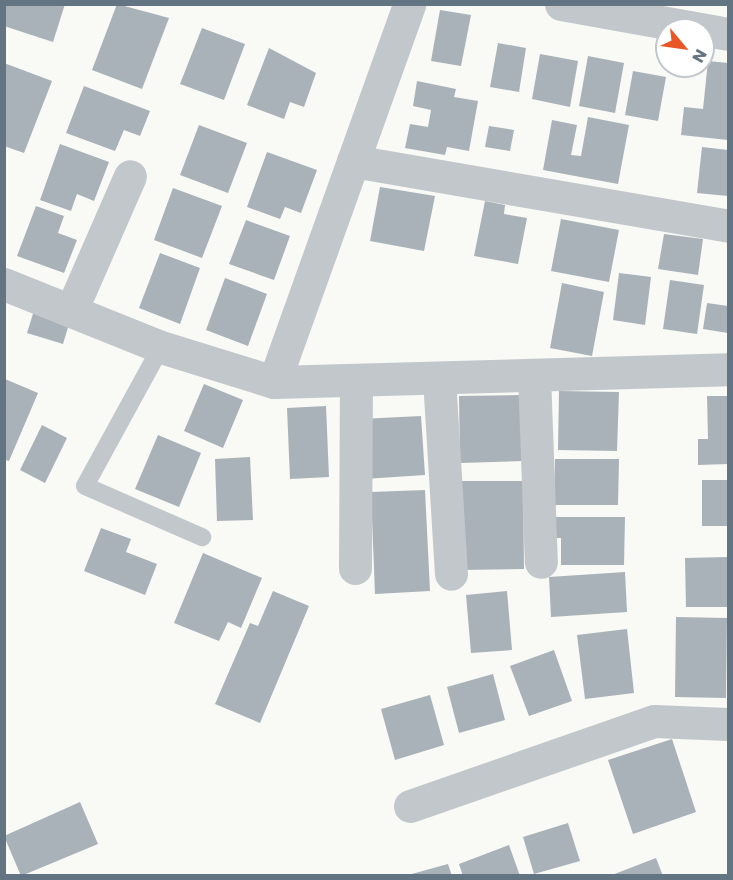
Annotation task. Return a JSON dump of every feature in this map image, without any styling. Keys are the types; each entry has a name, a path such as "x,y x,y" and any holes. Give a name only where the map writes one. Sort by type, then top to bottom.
{"street":[{"path":"274,382 409,4"},
{"path":"561,4 729,34"},
{"path":"353,161 729,226"},
{"path":"71,310 130,176"},
{"path":"4,284 161,347 274,382 729,369"},
{"path":"534,375 541,562"},
{"path":"439,378 451,574"},
{"path":"355,568 356,380"},
{"path":"410,806 654,721 729,724"}],"lane":[{"path":"161,347 85,486 202,537"}],"building":[{"path":"4,4 65,4 53,42 4,26"},
{"path":"117,4 169,18 142,89 92,70"},
{"path":"440,10 471,15 461,66 431,61"},
{"path":"202,28 245,44 224,100 180,84"},
{"path":"498,43 526,48 519,92 490,87"},
{"path":"269,48 316,73 304,107 290,102 284,119 247,105"},
{"path":"540,54 578,61 570,107 532,99"},
{"path":"588,56 624,63 615,113 579,106"},
{"path":"715,62 728,63 728,140 681,135 684,107 703,109 706,78 715,78"},
{"path":"4,63 52,81 24,153 4,146"},
{"path":"633,71 655,75 655,78 666,78 658,121 625,115"},
{"path":"417,81 456,89 454,97 478,101 469,151 447,147 445,155 405,148 410,124 428,127 431,110 413,106"},
{"path":"84,86 150,111 140,136 124,130 115,151 66,133"},
{"path":"588,117 629,125 618,184 543,170 552,120 577,125 571,155 581,156"},
{"path":"199,125 247,143 228,193 180,175"},
{"path":"489,126 514,130 510,151 485,147"},
{"path":"60,144 109,162 94,201 77,194 71,211 40,200"},
{"path":"702,147 728,150 728,196 697,193"},
{"path":"267,152 317,170 301,213 285,207 280,219 247,207"},
{"path":"380,187 435,196 424,251 370,241"},
{"path":"173,188 222,206 202,258 154,240"},
{"path":"485,201 505,205 504,214 527,218 518,264 474,256"},
{"path":"36,206 64,216 58,233 77,240 64,273 17,256"},
{"path":"561,219 619,230 609,282 551,271"},
{"path":"246,220 290,236 274,280 229,264"},
{"path":"664,234 703,239 698,275 658,269"},
{"path":"160,253 200,268 180,324 139,308"},
{"path":"619,273 651,277 645,325 613,320"},
{"path":"225,278 267,294 248,346 206,330"},
{"path":"670,280 704,285 697,334 663,329"},
{"path":"562,283 604,292 592,356 550,348"},
{"path":"707,303 728,306 728,333 703,329"},
{"path":"36,304 72,314 63,344 27,333"},
{"path":"5,379 38,393 9,461 5,460"},
{"path":"204,384 243,400 223,448 184,431"},
{"path":"559,391 619,392 617,451 558,450"},
{"path":"521,395 522,461 460,463 459,396"},
{"path":"707,396 728,396 728,464 698,465 698,439 708,439"},
{"path":"326,406 329,477 290,479 287,408"},
{"path":"421,416 425,475 364,479 361,419"},
{"path":"42,425 67,438 45,483 20,470"},
{"path":"158,435 201,453 179,507 135,489"},
{"path":"250,457 253,520 217,521 215,459"},
{"path":"555,459 619,459 618,505 554,505"},
{"path":"702,480 728,480 728,526 702,526"},
{"path":"460,481 523,481 524,569 460,570"},
{"path":"425,490 430,591 375,594 371,492"},
{"path":"553,517 625,517 624,565 561,565 561,538 553,538"},
{"path":"101,528 131,539 126,552 157,564 145,595 84,571"},
{"path":"203,553 262,578 241,628 228,622 219,641 174,623"},
{"path":"728,557 728,607 686,607 685,558"},
{"path":"625,572 627,612 551,617 549,577"},
{"path":"273,591 309,606 260,723 215,704 250,623 258,626"},
{"path":"507,591 512,650 471,653 466,595"},
{"path":"676,617 727,618 726,698 675,697"},
{"path":"627,629 634,693 585,699 577,635"},
{"path":"554,650 572,701 529,716 510,666"},
{"path":"493,674 505,720 459,733 447,687"},
{"path":"430,695 444,745 395,760 381,709"},
{"path":"672,739 696,812 633,834 608,760"},
{"path":"80,802 98,844 21,876 4,836"},
{"path":"568,823 580,861 534,874 523,837"},
{"path":"509,845 520,876 463,876 459,864"},
{"path":"656,858 663,876 612,876 612,875"},
{"path":"448,864 452,876 408,876 408,875"}]}
